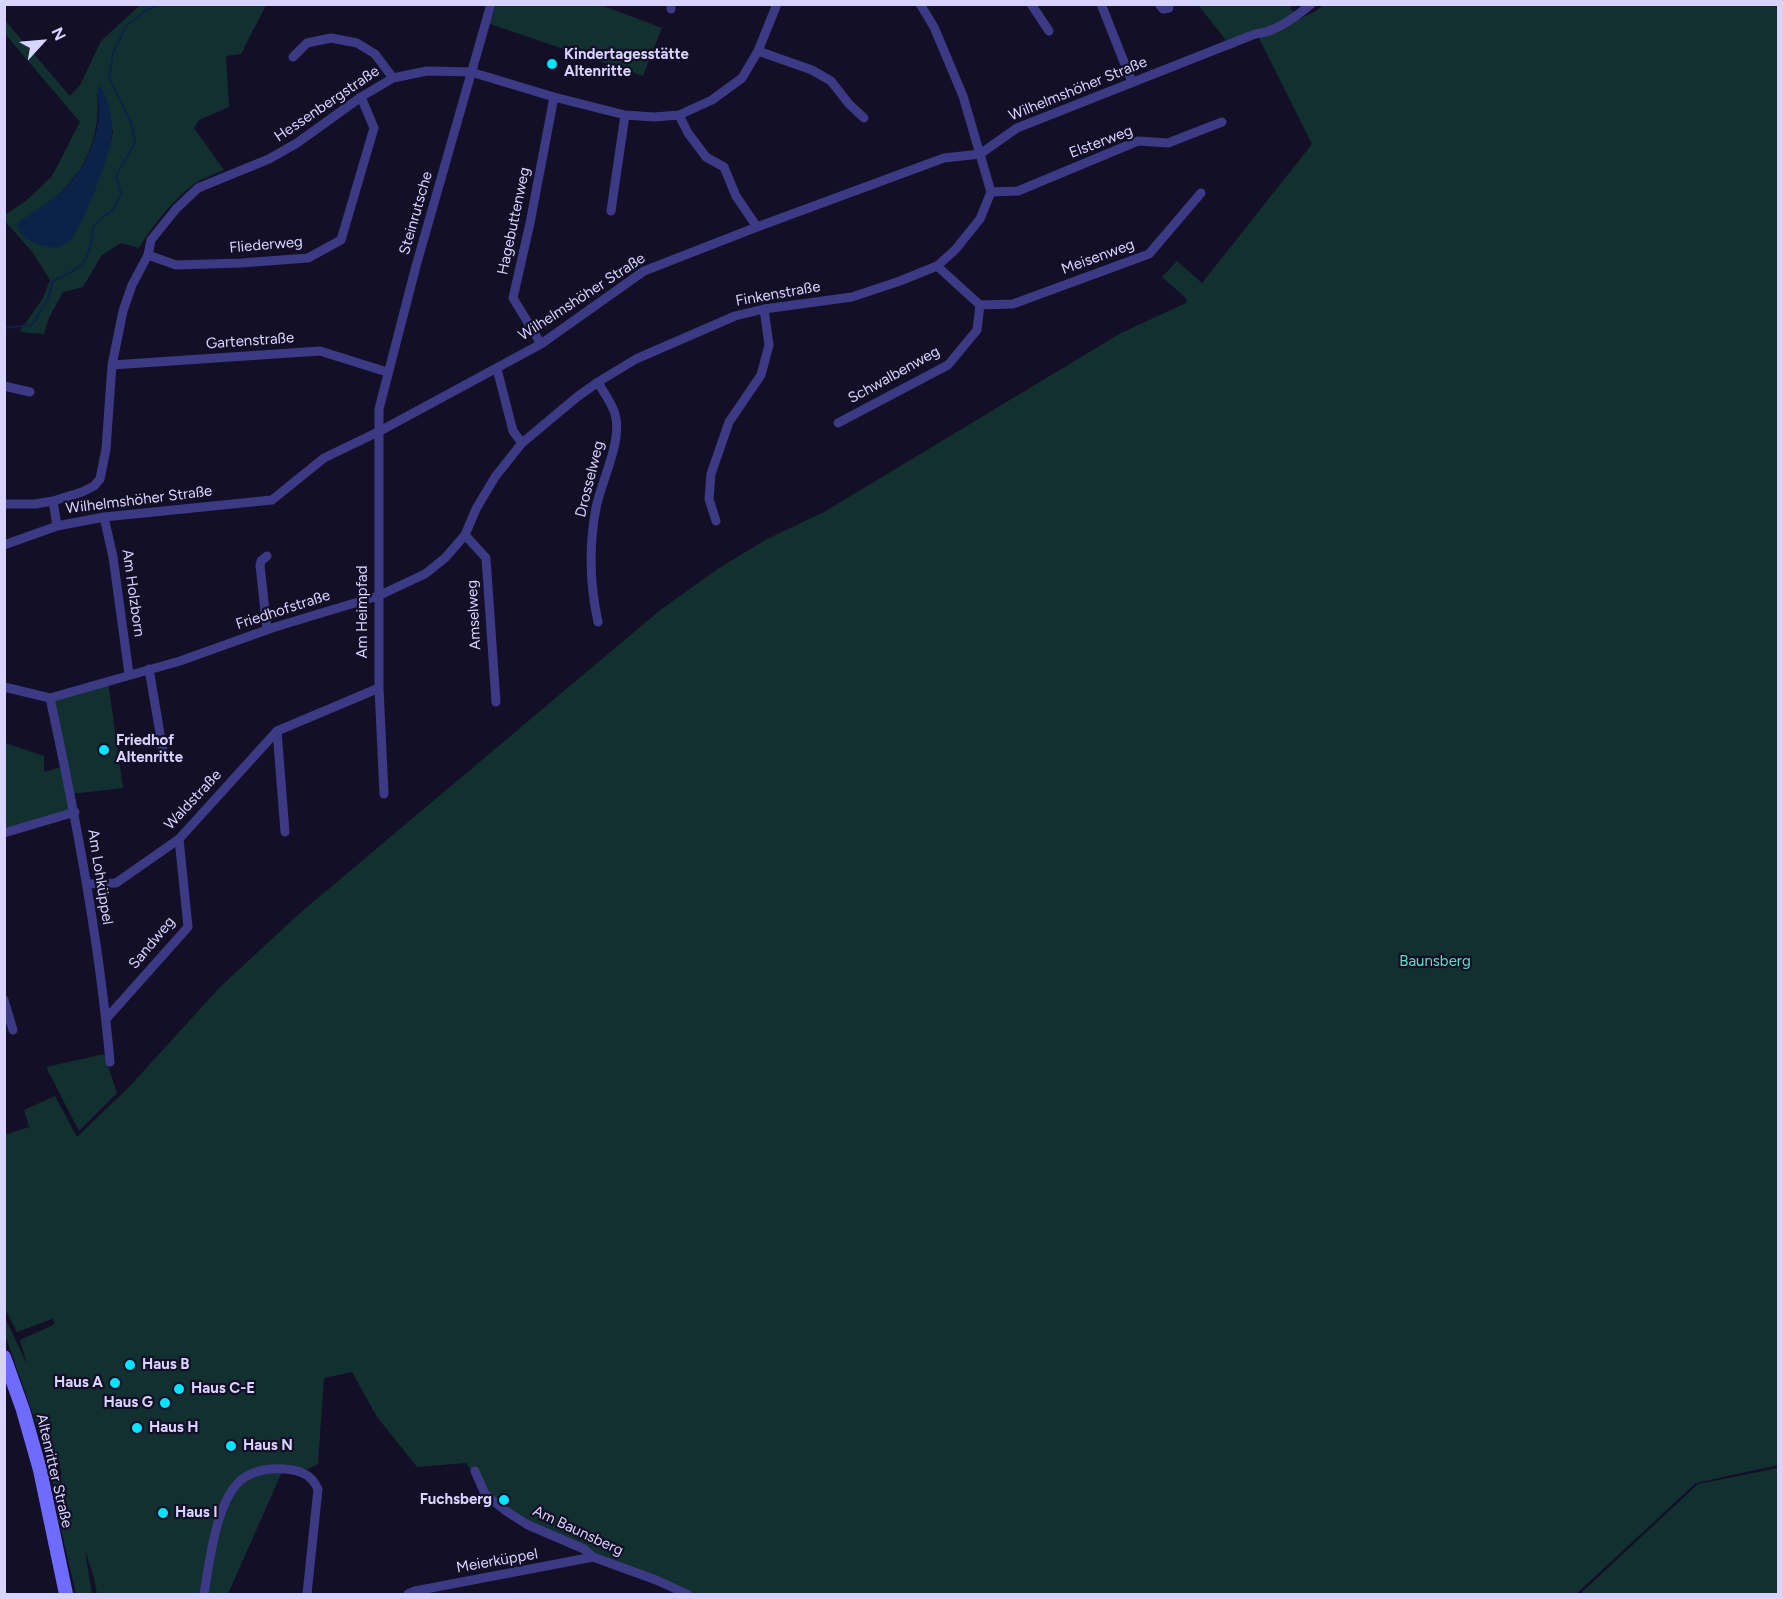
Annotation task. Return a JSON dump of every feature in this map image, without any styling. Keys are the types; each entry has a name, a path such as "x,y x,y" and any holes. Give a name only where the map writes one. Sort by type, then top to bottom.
{"main road":[{"name":"Altenritter Straße","path":"4,1357 33,1446 66,1594"}],"street":[{"name":"Steinrutsche","path":"380,430 379,409 387,372 490,4"},
{"name":"Hessenbergstraße","path":"53,501 82,492 94,486 100,478 106,449 112,366 123,311 132,285 148,255 151,240 176,209 198,188 269,159 393,78 427,72 471,72 625,115 654,117 679,115 712,100 742,78 759,51 777,4"},
{"path":"920,4 934,27 963,96 992,192"},
{"path":"1031,4 1049,31"},
{"path":"1101,4 1132,82"},
{"path":"1159,4 1162,9 1169,8"},
{"name":"Wilhelmshöher Straße","path":"4,545 57,526 104,517 272,500 324,458 541,344 644,271 944,158 980,154 1017,128 1255,34 1263,34 1298,15 1311,4"},
{"path":"293,57 308,43 331,38 357,43 375,54 393,78"},
{"path":"759,51 812,70 831,81 849,104 864,118"},
{"name":"Fliederweg","path":"148,255 176,265 308,258 341,240 374,128 361,97"},
{"name":"Hagebuttenweg","path":"541,344 513,298 554,97"},
{"path":"611,211 625,115"},
{"path":"679,115 688,133 706,157 724,167 736,196 757,227"},
{"name":"Elsterweg","path":"992,192 1018,191 1138,141 1168,143 1222,122"},
{"name":"Finkenstraße","path":"425,574 445,558 465,535 476,509 495,477 522,443 598,382 636,359 735,316 764,309 852,297 938,266 981,219 992,192"},
{"name":"Meisenweg","path":"980,305 1013,304 1149,254 1201,193"},
{"path":"938,266 980,305"},
{"name":"Schwalbenweg","path":"838,423 948,365 977,330 980,305"},
{"path":"716,521 708,499 711,474 729,422 761,375 769,345 764,309"},
{"name":"Gartenstraße","path":"112,366 320,351 387,372"},
{"path":"497,369 513,431 522,443"},
{"name":"Drosselweg","path":"598,382 615,414 616,435 596,508 592,544 593,597 598,622"},
{"path":"4,386 30,393"},
{"name":"Am Heimpfad","path":"380,430 379,688 384,794"},
{"path":"4,504 35,504 53,501 57,526"},
{"name":"Am Holzborn","path":"104,517 113,556 129,674"},
{"name":"Amselweg","path":"465,535 486,558 495,702"},
{"path":"267,555 260,565 267,630"},
{"name":"Friedhofstraße","path":"50,698 180,661 267,630 378,596 425,574"},
{"path":"149,669 164,757"},
{"path":"4,687 50,698"},
{"name":"Waldstraße","path":"87,884 116,883 179,839 277,731 379,688"},
{"name":"Am Lohküppel","path":"50,698 75,812 87,884 110,1062"},
{"path":"277,731 285,832"},
{"path":"4,833 75,812"},
{"name":"Sandweg","path":"106,1018 188,927 179,839"},
{"path":"4,1000 13,1030"},
{"path":"204,1594 222,1510 237,1484 247,1476 277,1469 293,1469 305,1473 314,1480 318,1489 307,1594"},
{"name":"Am Baunsberg","path":"475,1471 485,1494 528,1525 584,1549 592,1557 687,1594"},
{"name":"Meierküppel","path":"408,1594 592,1557"}],"green space":[{"path":"598,4 662,28 643,76 490,24 496,5"},
{"path":"140,5 266,5 241,54 226,56 229,107 199,120 194,128 224,170 197,182 178,198 139,248 121,243 102,255 83,287 63,292 49,318 44,334 20,331 43,298 50,280 33,253 5,221 5,215 27,200 52,176 80,122 5,34 4,19 70,96 80,85 101,41","holes":["97,93 113,132 85,214 19,222 54,199 79,170 95,135"]},
{"path":"1198,5 1294,5 1290,8 1298,15 1229,50 1225,39"},
{"name":"Baunsberg","path":"1324,5 1778,5 1778,1465 1696,1483 1576,1594 690,1594 570,1548 508,1511 486,1493 466,1463 417,1467 377,1417 352,1372 324,1378 318,1464 308,1469 285,1465 228,1594 97,1594 85,1550 92,1594 76,1594 55,1504 52,1479 62,1474 60,1467 54,1467 51,1456 48,1457 5,1335 4,1316 27,1364 20,1340 55,1323 52,1319 17,1332 5,1309 5,1135 28,1127 30,1130 24,1110 55,1096 77,1137 130,1086 220,987 300,913 659,611 719,568 767,539 824,512 1121,333 1186,303 1187,299 1162,277 1177,261 1202,283 1312,144 1259,38"},
{"path":"108,681 123,788 71,794 75,812 5,833 5,743 44,756 44,772 64,766 50,698"},
{"path":"104,1054 117,1093 79,1131 46,1067"},
{"path":"1778,1468 1778,1594 1580,1594 1698,1484"}],"water":[{"path":"98,85 107,100 111,114 112,133 107,156 90,202 78,228 68,242 58,248 34,243 23,236 17,226 63,190 86,160 98,125"}],"waterway":[{"path":"4,328 32,325 48,298 53,281 73,271 84,261 88,255 94,225 113,209 121,194 116,176 135,142 131,122 109,77 113,53 126,26 146,10 162,4"}],"place":[{"name":"Kindertagesstätte Altenritte","path":"552,64"},
{"name":"Friedhof Altenritte","path":"104,750"},
{"name":"Haus B","path":"130,1365"},
{"name":"Haus A","path":"115,1383"},
{"name":"Haus C-E","path":"179,1389"},
{"name":"Haus G","path":"165,1403"},
{"name":"Haus H","path":"137,1428"},
{"name":"Haus N","path":"231,1446"},
{"name":"Fuchsberg","path":"504,1500"},
{"name":"Haus I","path":"163,1513"}]}
